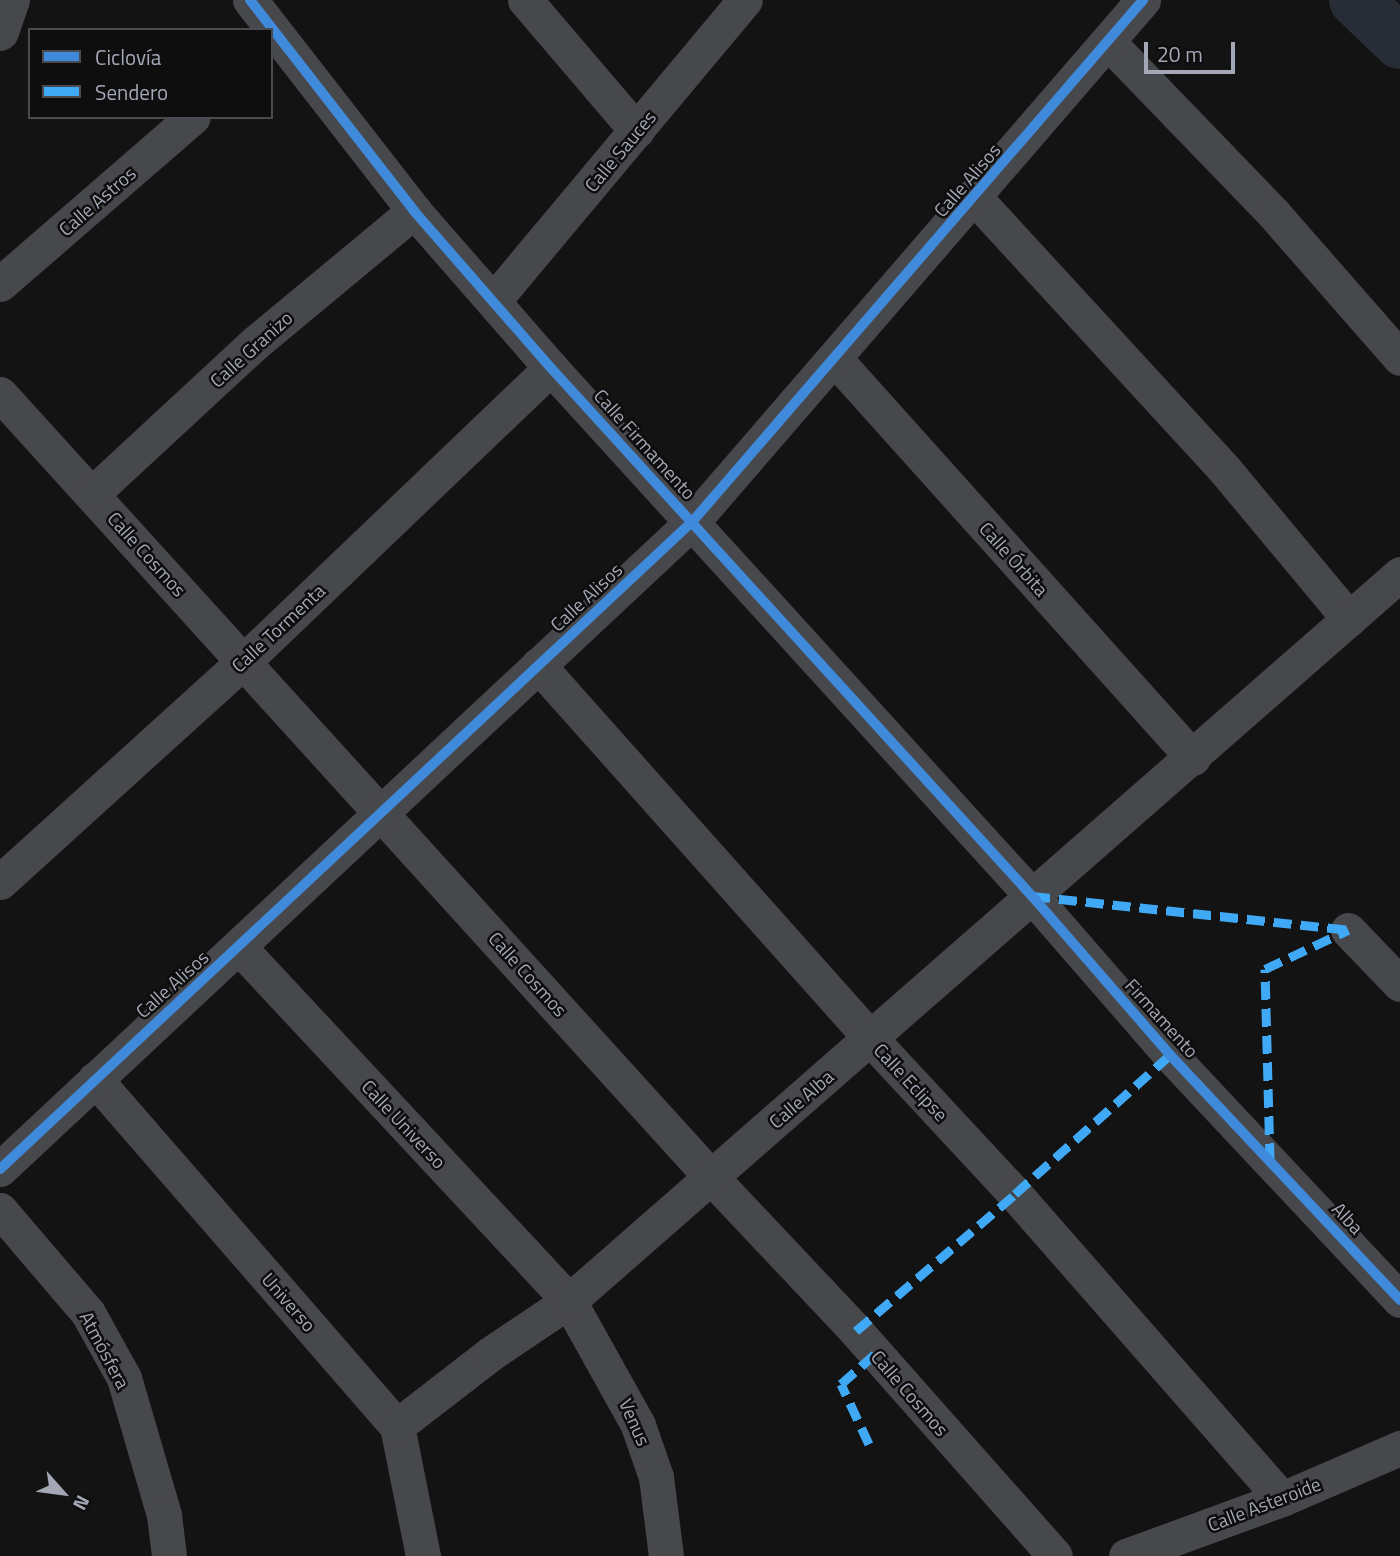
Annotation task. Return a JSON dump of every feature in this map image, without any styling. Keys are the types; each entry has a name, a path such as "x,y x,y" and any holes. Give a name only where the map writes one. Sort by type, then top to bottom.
{"street":[{"path":"0,32 11,0"},
{"name":"Calle Firmamento","path":"250,0 266,28"},
{"path":"525,0 637,131"},
{"name":"Calle Sauces","path":"494,300 745,0"},
{"name":"Calle Alisos","path":"0,1169 384,814 538,665 692,522 975,198 1143,0"},
{"path":"1108,42 1274,214 1400,358"},
{"name":"Calle Firmamento","path":"276,46 414,211 551,368 1032,896"},
{"name":"Calle Astros","path":"0,284 191,119"},
{"path":"975,198 1226,470 1349,619"},
{"name":"Calle Granizo","path":"93,493 254,343 414,211"},
{"name":"Calle Órbita","path":"835,359 1193,758"},
{"name":"Calle Tormenta","path":"0,882 243,662 551,368"},
{"name":"Calle Cosmos","path":"0,394 93,493 712,1178 856,1331 1055,1556"},
{"name":"Calle Alba","path":"397,1426 489,1354 569,1301 1193,758 1400,574"},
{"name":"Calle Eclipse","path":"538,665 870,1038 1015,1194 1282,1499"},
{"name":"Firmamento","path":"1032,896 1170,1055 1270,1161"},
{"path":"1348,930 1400,984"},
{"name":"Calle Universo","path":"239,947 569,1301"},
{"name":"Universo","path":"95,1079 397,1426 423,1556"},
{"name":"Alba","path":"1270,1161 1400,1300"},
{"name":"Atmósfera","path":"0,1210 88,1313 124,1378 164,1515 169,1556"},
{"name":"Venus","path":"569,1301 638,1425 656,1477 666,1556"},
{"name":"Calle Asteroide","path":"1126,1556 1282,1499 1400,1448"}],"waterway":[{"path":"1356,0 1400,42"}],"marked path":[{"path":"1032,896 1348,930"},
{"path":"1270,1161 1265,969 1348,930"},
{"path":"856,1331 1170,1055"},
{"path":"869,1444 841,1384 875,1354"}],"cycle path":[{"path":"250,0 272,28"},
{"path":"0,1169 692,522 1143,0"},
{"path":"273,30 414,211 551,368 1032,896 1170,1055 1400,1300"}]}
